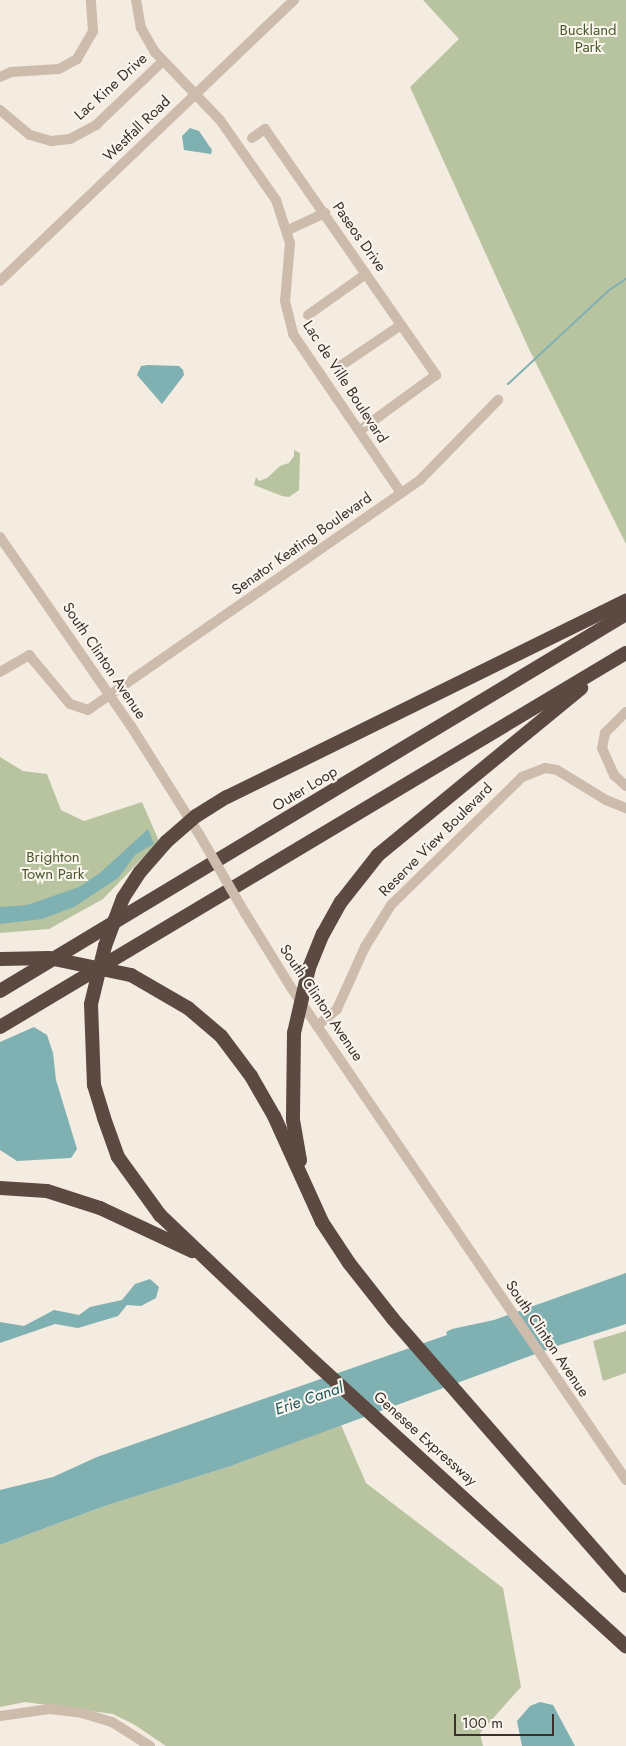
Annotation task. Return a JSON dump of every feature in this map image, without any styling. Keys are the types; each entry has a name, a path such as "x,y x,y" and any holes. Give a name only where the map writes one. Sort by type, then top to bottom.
{"highway":[{"name":"Genesee Expressway","path":"626,601 228,797 196,816 166,842 140,872 123,898 105,946 90,1004 94,1084 118,1157 160,1215 310,1358 399,1436 626,1647"},
{"name":"Outer Loop","path":"0,991 626,614"},
{"path":"303,1178 293,1120 294,1033 308,968 322,934 341,902 378,855 621,656"},
{"path":"0,1027 621,656"},
{"path":"0,959 49,958 131,975 188,1008 222,1036 269,1108 322,1222 348,1263 393,1318 626,1586"},
{"path":"0,1188 47,1191 100,1208 202,1255"}],"street":[{"path":"0,76 11,72 59,69 77,59 93,31 91,0"},
{"name":"Lac de Ville Boulevard","path":"136,0 145,37 163,61 220,120 276,200 288,230 291,251 285,301 289,324 298,342 401,493"},
{"name":"Westfall Road","path":"0,280 294,0"},
{"name":"Lac Kine Drive","path":"0,110 30,135 51,141 70,139 96,125 163,61"},
{"name":"Paseos Drive","path":"252,138 265,129 436,376 358,431"},
{"path":"288,230 325,214"},
{"path":"308,315 366,274"},
{"path":"339,368 401,325"},
{"name":"Senator Keating Boulevard","path":"0,672 29,655 75,708 88,710 401,493 434,467 498,400"},
{"name":"South Clinton Avenue","path":"0,537 110,696 199,834 245,913 317,1026 549,1370 626,1480"},
{"path":"626,712 605,733 602,748 614,775 626,786"},
{"name":"Reserve View Boulevard","path":"317,1026 337,1009 365,946 391,905 522,777 545,768 557,770 606,800 626,808"},
{"path":"0,1716 50,1709 82,1713 112,1722 150,1746"}],"green space":[{"name":"Buckland Park","path":"423,0 626,0 626,544 529,349 410,87 459,39"},
{"path":"294,450 300,453 299,490 289,497 254,485 256,477 259,481 267,478 280,466 289,463 294,456"},
{"name":"Brighton Town Park","path":"0,757 23,771 47,774 61,810 84,821 142,802 159,841 103,899 49,929 0,933"},
{"path":"626,1331 626,1373 603,1381 593,1341"},
{"path":"341,1425 366,1483 503,1588 521,1687 480,1733 483,1746 166,1746 135,1725 113,1714 25,1702 0,1707 0,1545 102,1507 231,1466"}],"water":[{"path":"190,128 199,131 212,150 211,154 184,150 182,136"},
{"path":"141,366 179,366 183,370 184,375 162,404 137,375"},
{"path":"148,829 154,844 136,854 118,878 74,907 42,919 0,924 0,907 27,905 79,887 100,873"},
{"path":"34,1027 47,1035 53,1053 56,1080 77,1149 71,1158 17,1161 0,1150 0,1042"},
{"name":"Erie Canal","path":"626,1273 626,1324 560,1345 231,1466 102,1507 0,1545 0,1490 53,1477 97,1457 447,1335 446,1332 452,1329 494,1320"},
{"path":"150,1279 159,1287 156,1298 141,1306 127,1305 118,1316 78,1328 55,1324 0,1343 0,1322 24,1326 54,1310 79,1315 90,1307 122,1300 135,1284"},
{"path":"540,1702 553,1705 575,1746 522,1746 517,1721 530,1706"}],"waterway":[{"path":"508,384 608,291 626,279"}]}
